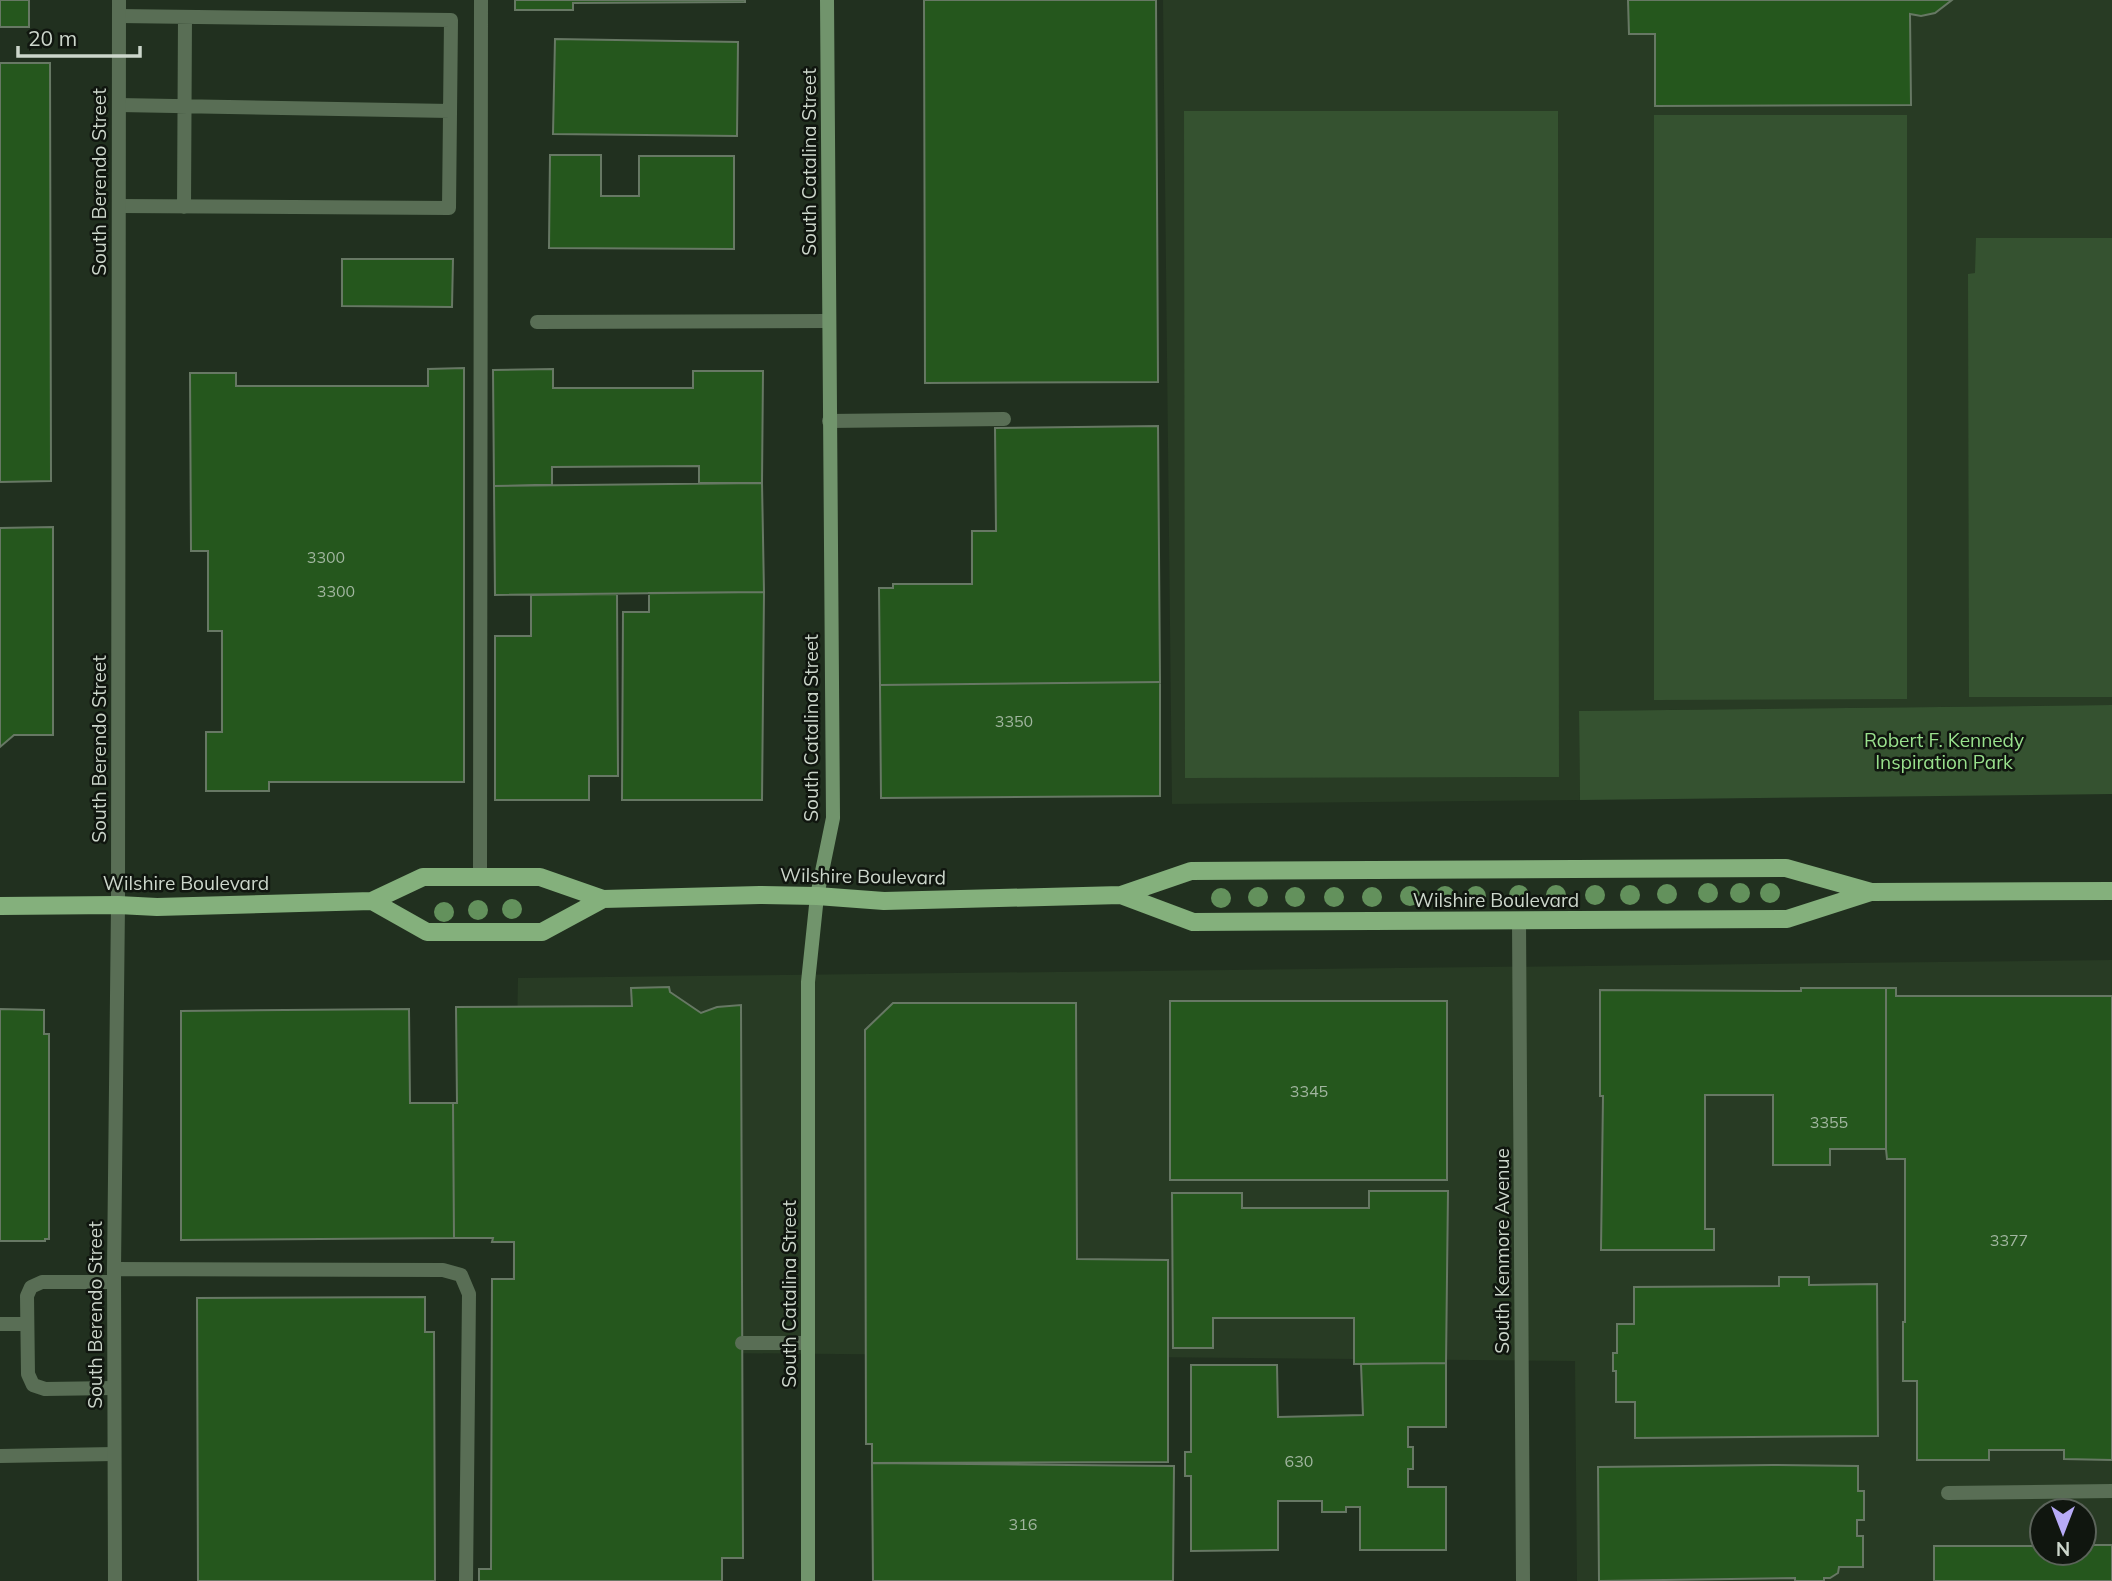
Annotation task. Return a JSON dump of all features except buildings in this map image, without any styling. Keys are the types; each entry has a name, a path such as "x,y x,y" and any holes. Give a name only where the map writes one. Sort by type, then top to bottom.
{"main road":[{"name":"Wilshire Boulevard","path":"0,906 157,907 372,901 423,877 540,877 603,899 817,896 884,901 1121,895 1191,871 1786,868 1871,892 2112,891"},
{"name":"Wilshire Boulevard","path":"1121,895 1193,922 1787,919 1871,892"},
{"name":"Wilshire Boulevard","path":"372,901 427,932 542,932 603,899"}],"street":[{"name":"South Berendo Street","path":"115,1581 119,0"},
{"path":"480,877 481,0"},
{"name":"South Catalina Street","path":"808,1581 808,982 817,896 833,818 827,0"},
{"path":"119,16 452,20 449,208 119,206"},
{"path":"184,207 185,17"},
{"path":"119,104 450,111"},
{"path":"537,322 828,321"},
{"path":"829,421 1004,419"},
{"name":"South Kenmore Avenue","path":"1519,920 1523,1581"},
{"path":"114,1388 45,1389 33,1385 28,1374 27,1296 31,1287 42,1282 114,1275 443,1270 461,1275 469,1294 466,1581"},
{"path":"0,1324 27,1324"},
{"path":"742,1343 808,1343"},
{"path":"0,1456 114,1454"},
{"path":"1948,1493 2112,1491"}],"shaded area":[{"path":"1163,0 2112,0 2112,705 1579,711 1580,800 1172,804"},
{"path":"2112,960 2112,1581 1577,1581 1575,1361 511,1351 518,978"}],"green space":[{"path":"1184,111 1558,111 1559,777 1185,778"},
{"path":"1654,115 1907,115 1907,699 1654,700"},
{"path":"1976,238 2112,238 2112,697 1969,697 1968,274 1975,273"},
{"name":"Robert F. Kennedy Inspiration Park","path":"2112,705 2112,794 1580,800 1579,711"}]}
